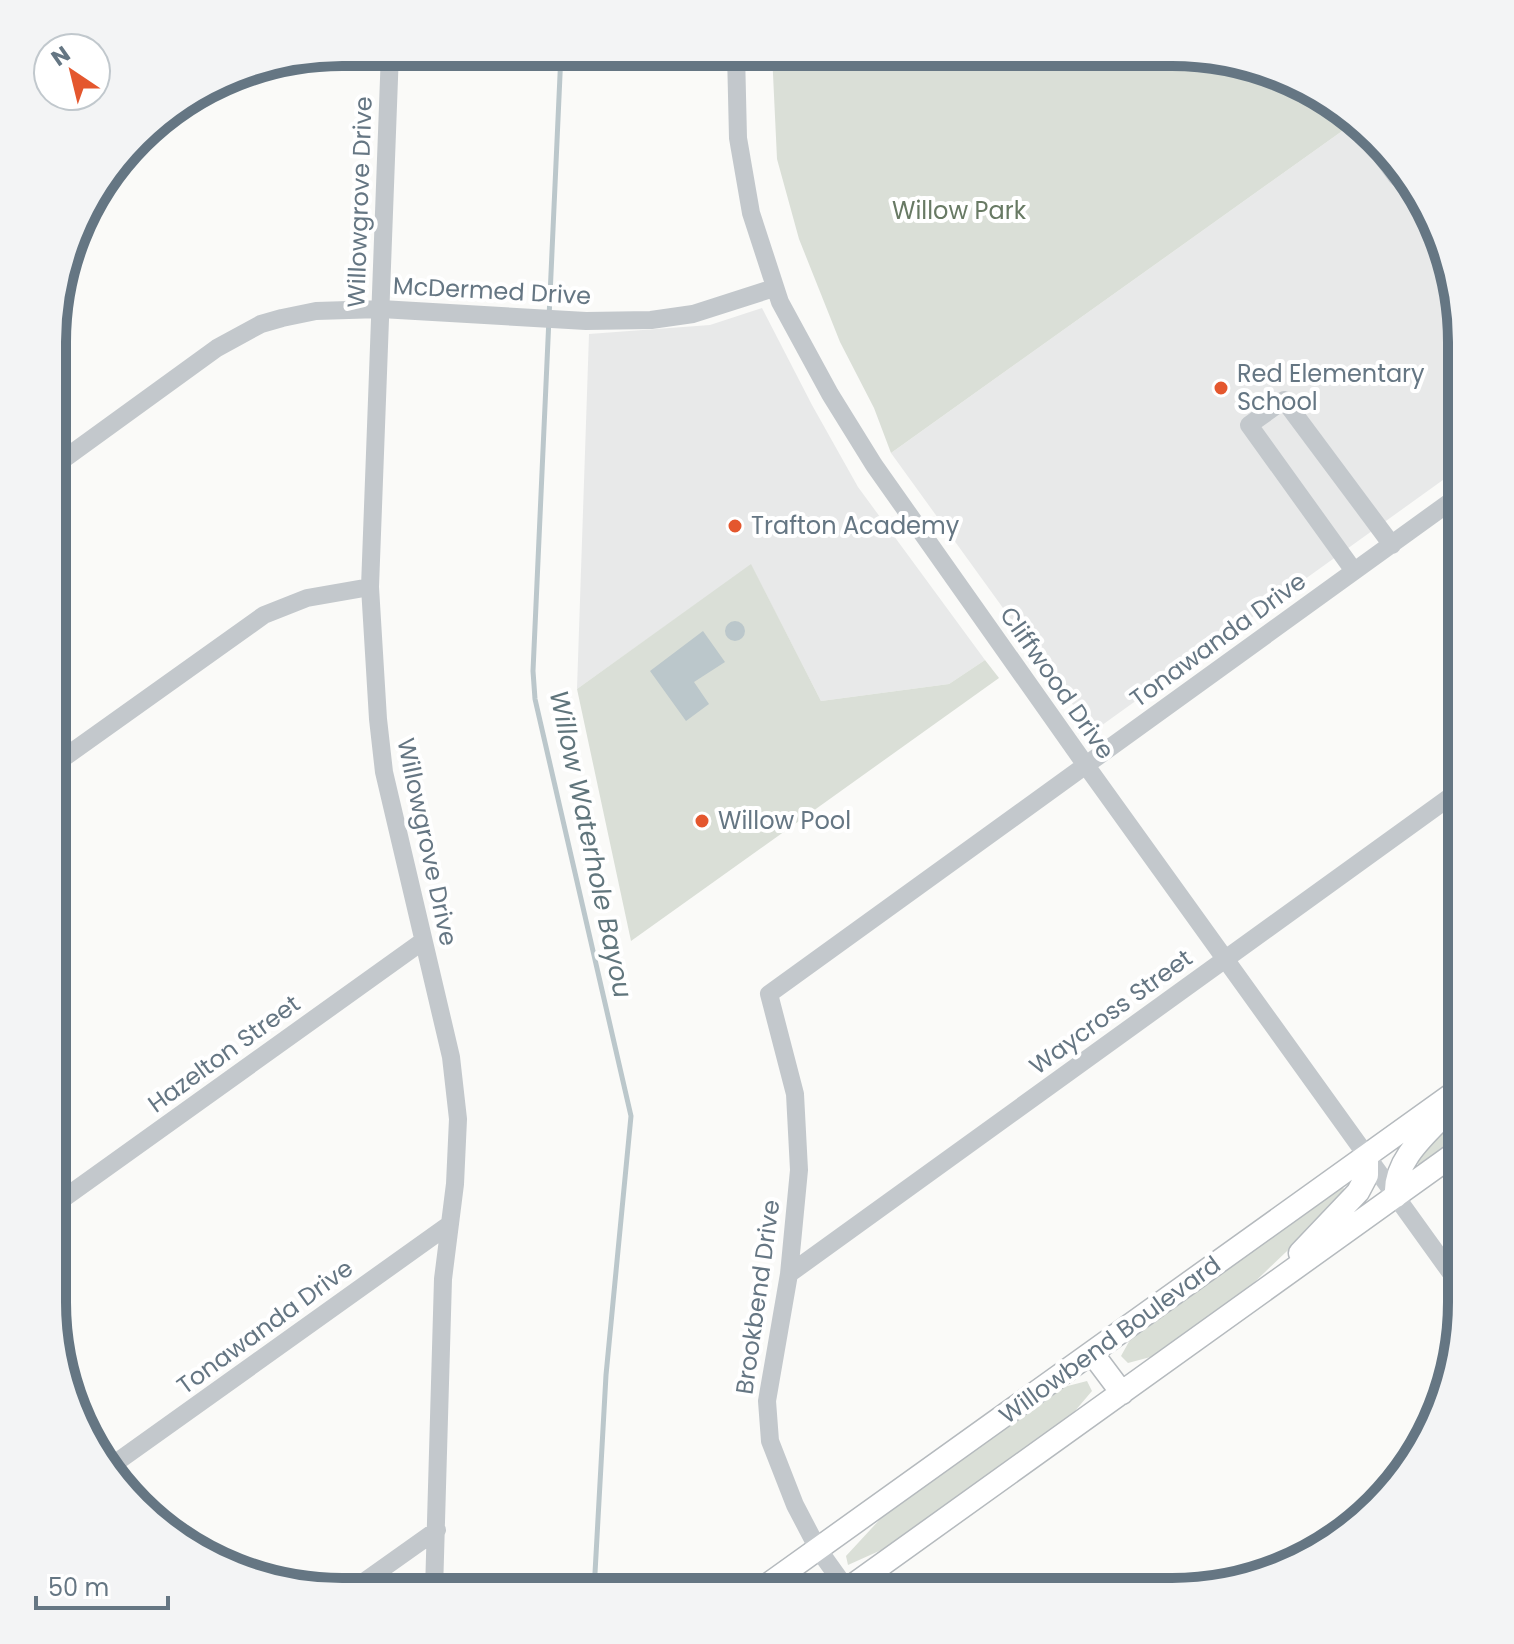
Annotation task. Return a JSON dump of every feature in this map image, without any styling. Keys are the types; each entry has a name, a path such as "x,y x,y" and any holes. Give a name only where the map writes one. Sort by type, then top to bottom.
{"main road":[{"name":"Willowbend Boulevard","path":"779,1577 1447,1098"},
{"path":"1396,1196 1395,1180 1403,1161 1447,1112"},
{"path":"1260,1294 1358,1192 1367,1175 1367,1156"},
{"name":"Willowbend Boulevard","path":"866,1577 1447,1159"},
{"path":"1092,1353 1122,1393"}],"street":[{"name":"Willowgrove Drive","path":"389,67 370,587 378,719 384,772 456,1088 458,1150 443,1279 435,1577"},
{"name":"Cliffwood Drive","path":"736,67 738,138 751,213 774,288 798,338 874,465 1447,1267"},
{"name":"McDermed Drive","path":"66,457 236,336 261,324 316,311 381,309 586,321 651,320 693,314 774,288"},
{"path":"1354,571 1249,425 1284,400 1392,545"},
{"name":"Tonawanda Drive","path":"769,994 1447,504"},
{"path":"66,756 264,615 307,598 370,587"},
{"name":"Waycross Street","path":"789,1274 1447,799"},
{"name":"Hazelton Street","path":"67,1196 423,941"},
{"name":"Brookbend Drive","path":"769,994 795,1094 799,1170 789,1274 767,1401 770,1441 795,1505 837,1577"},
{"name":"Tonawanda Drive","path":"118,1461 450,1224"},
{"path":"371,1577 437,1530"}],"shaded area":[{"name":"Red Elementary School","path":"1346,128 1379,160 1401,189 1419,220 1433,254 1443,288 1447,324 1447,477 1098,728 1089,727 891,453"},
{"name":"Trafton Academy","path":"762,308 858,487 985,660 949,684 821,701 751,565 577,689 589,334 710,325"},
{"path":"735,621 742,624 745,631 742,638 735,641 728,638 725,631 728,624"},
{"path":"703,631 725,662 694,682 709,704 686,721 650,671"}],"green space":[{"name":"Willow Park","path":"773,66 1208,68 1260,81 1294,95 1346,128 891,453 874,408 840,342 799,239 777,159"},
{"name":"Willow Pool","path":"751,564 821,701 949,684 985,660 999,678 631,941 577,689"},
{"path":"1447,1129 1447,1146 1419,1167 1416,1159"},
{"path":"1340,1186 1349,1192 1243,1293 1158,1355 1128,1363 1121,1356 1131,1338"},
{"path":"1087,1381 1092,1391 1063,1425 888,1547 848,1565 846,1556 883,1516 1060,1388"}],"waterway":[{"name":"Willow Waterhole Bayou","path":"560,67 533,671 535,699 631,1116 606,1375 595,1577"}],"place":[{"name":"Red Elementary School","path":"1221,388"},
{"name":"Trafton Academy","path":"735,526"},
{"name":"Willow Pool","path":"702,821"}]}
